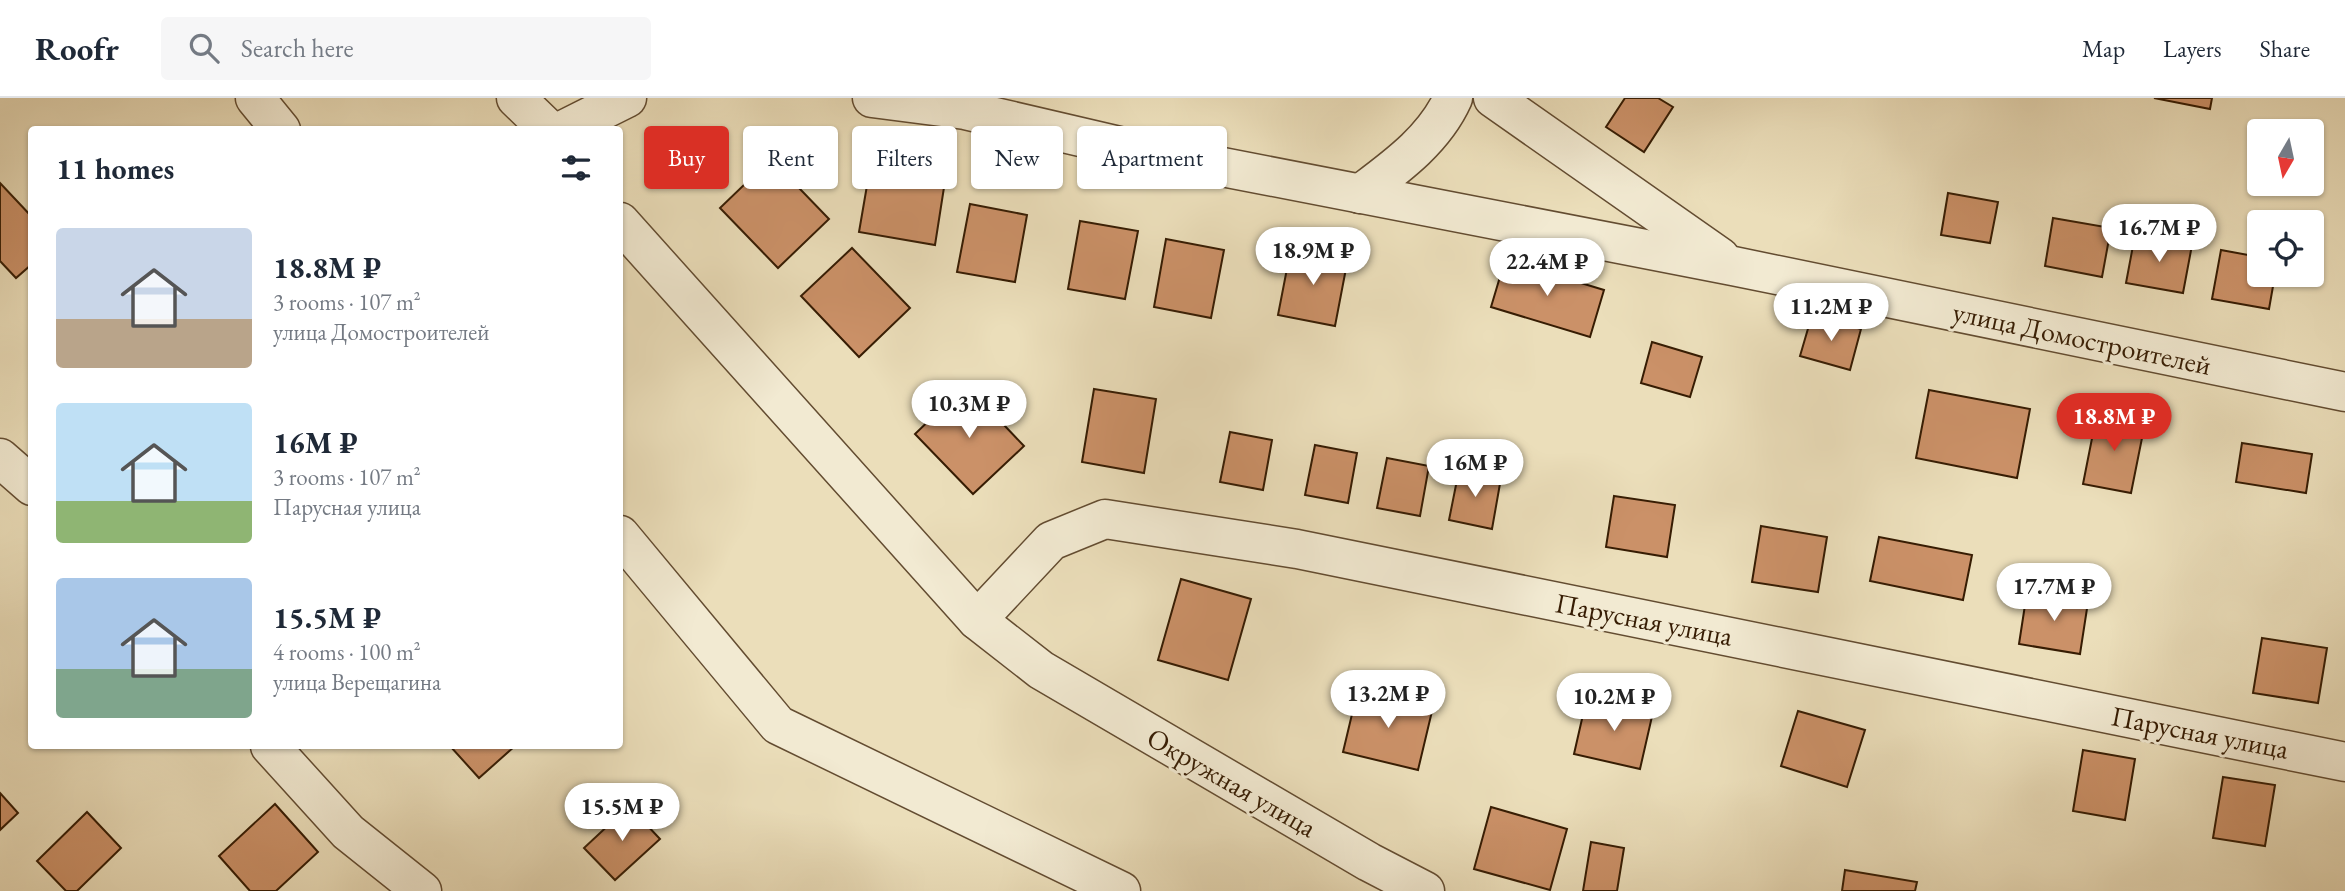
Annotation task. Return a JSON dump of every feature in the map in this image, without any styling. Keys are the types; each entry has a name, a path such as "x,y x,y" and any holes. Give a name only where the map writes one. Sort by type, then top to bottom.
{"street":[{"path":"255,98 278,126"},
{"path":"516,98 545,126"},
{"path":"571,126 627,98"},
{"name":"улица Домостроителей","path":"872,98 963,104 1145,152 1733,266 2345,392"},
{"path":"1360,194 1399,164 1442,122 1453,98"},
{"path":"1493,98 1733,266"},
{"name":"Окружная улица","path":"623,225 977,620 1041,670 1369,862 1425,891"},
{"path":"0,458 28,482"},
{"name":"Парусная улица","path":"977,620 1051,541 1105,519 1297,549 2345,762"},
{"path":"623,539 778,725 1121,891"},
{"path":"274,749 348,832 422,891"}],"building":[{"path":"1625,98 1658,98 1673,107 1644,152 1606,127"},
{"path":"2154,98 2212,98 2210,109"},
{"path":"0,183 28,213 28,268 16,278 0,261"},
{"path":"743,186 743,189 800,189 829,219 778,268 720,208"},
{"path":"866,189 944,189 935,245 859,232"},
{"path":"1948,193 1998,202 1990,243 1941,235"},
{"path":"970,204 1027,215 1015,282 957,272"},
{"path":"2053,218 2111,228 2102,277 2045,266"},
{"path":"1080,221 1138,231 1125,299 1068,289"},
{"path":"2135,235 2192,245 2183,293 2126,283"},
{"path":"1166,239 1224,250 1211,318 1154,307"},
{"path":"852,248 910,308 859,357 801,296"},
{"path":"1291,248 1348,258 1335,326 1278,315"},
{"path":"2221,250 2247,255 2247,287 2273,287 2269,309 2212,299"},
{"path":"1505,260 1604,290 1590,337 1491,307"},
{"path":"1812,315 1861,329 1850,370 1800,356"},
{"path":"1652,342 1702,357 1690,397 1641,383"},
{"path":"966,385 1024,446 973,494 915,434"},
{"path":"1094,389 1156,399 1144,473 1082,462"},
{"path":"1929,390 2030,409 2017,478 1916,458"},
{"path":"2097,413 2145,423 2131,493 2083,484"},
{"path":"1230,432 1272,440 1263,490 1220,482"},
{"path":"2242,443 2312,454 2306,493 2236,482"},
{"path":"1315,445 1357,453 1348,503 1305,495"},
{"path":"1387,458 1429,466 1420,516 1377,508"},
{"path":"1459,470 1501,478 1492,529 1449,520"},
{"path":"1614,496 1675,505 1667,557 1606,547"},
{"path":"1761,526 1827,537 1818,592 1752,582"},
{"path":"1879,537 1972,555 1963,600 1870,581"},
{"path":"1181,579 1251,599 1228,680 1158,660"},
{"path":"2027,592 2088,602 2080,654 2019,644"},
{"path":"2262,638 2327,648 2318,703 2253,693"},
{"path":"1358,689 1433,707 1418,770 1343,752"},
{"path":"1587,697 1653,712 1640,769 1574,754"},
{"path":"1798,711 1865,730 1847,787 1781,766"},
{"path":"453,749 512,749 479,778"},
{"path":"2083,750 2135,759 2125,820 2073,811"},
{"path":"2223,777 2275,785 2265,846 2213,838"},
{"path":"0,793 18,813 0,830"},
{"path":"275,804 318,852 276,891 250,891 219,856"},
{"path":"629,806 660,839 615,880 584,848"},
{"path":"1491,807 1567,829 1550,890 1474,869"},
{"path":"87,812 121,848 77,891 66,891 37,861"},
{"path":"1591,842 1624,848 1617,891 1583,891"},
{"path":"1845,870 1917,882 1915,891 1842,891"}]}
